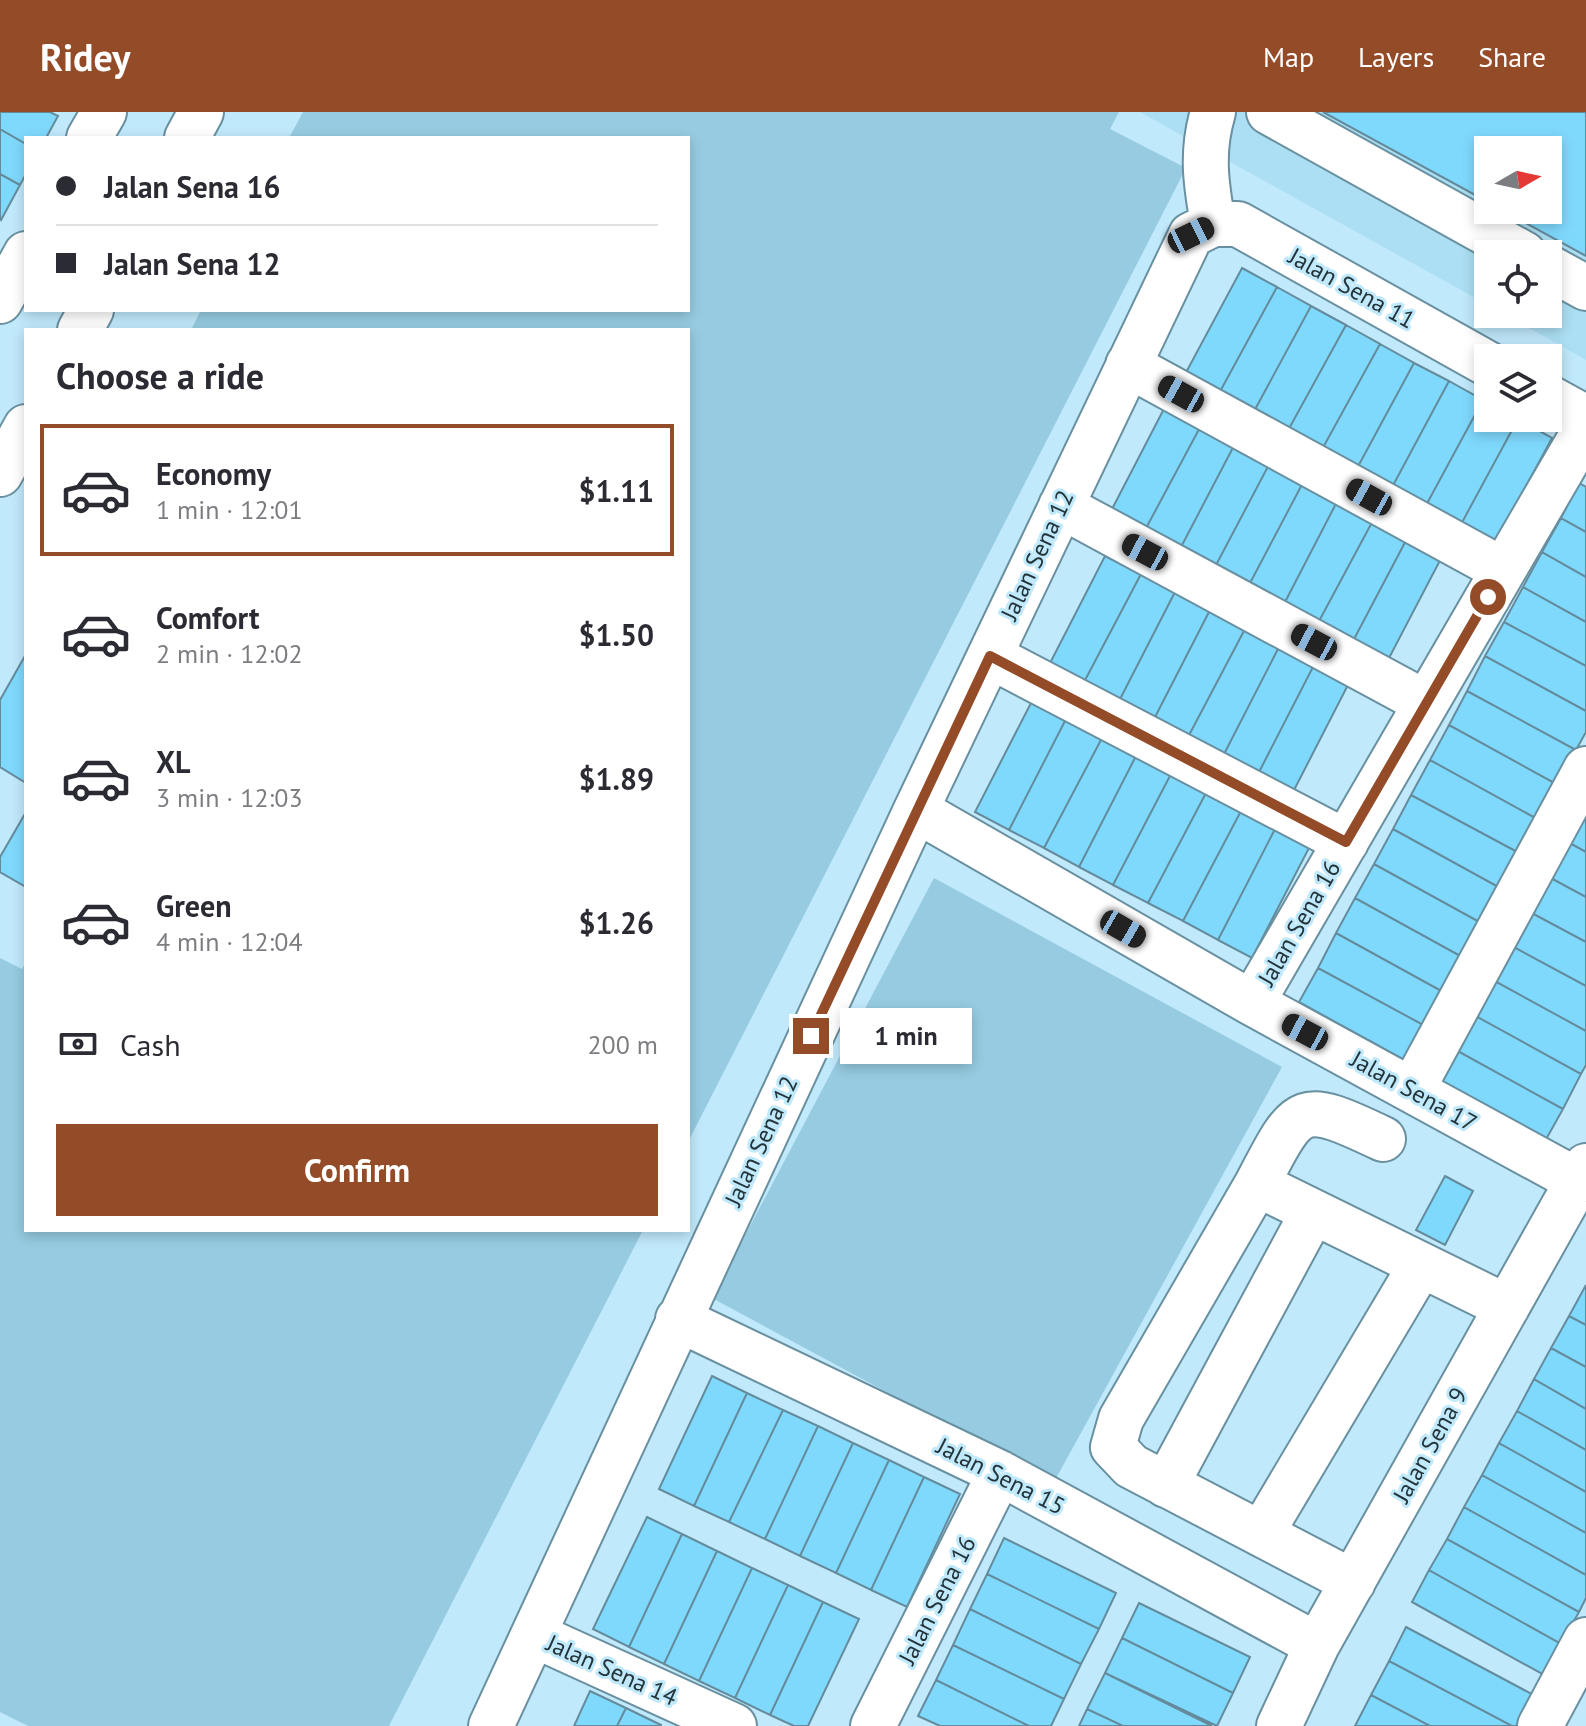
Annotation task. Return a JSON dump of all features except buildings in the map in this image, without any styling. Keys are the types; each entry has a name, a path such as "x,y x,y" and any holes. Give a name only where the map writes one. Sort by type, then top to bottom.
{"street":[{"path":"90,136 104,112"},
{"path":"188,136 201,112"},
{"path":"1213,112 1206,138 1203,169 1213,224"},
{"path":"1269,112 1499,240"},
{"name":"Jalan Sena 11","path":"1213,224 1238,224 1474,356"},
{"name":"Jalan Sena 12","path":"491,1726 916,810 1128,365 1191,235 1213,224"},
{"path":"0,301 24,258"},
{"path":"1562,275 1586,288"},
{"path":"1128,365 1503,570"},
{"path":"1562,405 1586,418"},
{"name":"Jalan Sena 16","path":"1252,1003 1586,428"},
{"path":"0,474 24,431"},
{"path":"1061,506 1426,703"},
{"path":"990,656 1346,842"},
{"path":"1412,1090 1586,769"},
{"name":"Jalan Sena 17","path":"916,810 1252,1003 1412,1090 1582,1174"},
{"path":"1353,1582 1131,1466 1113,1447 1121,1419 1286,1129 1307,1114 1330,1114 1383,1139"},
{"name":"Jalan Sena 9","path":"1279,1726 1317,1645 1582,1174"},
{"path":"1257,1184 1507,1307"},
{"path":"1166,1485 1313,1212"},
{"path":"1261,1534 1421,1265"},
{"name":"Jalan Sena 15","path":"678,1319 1000,1473 1317,1645"},
{"name":"Jalan Sena 16","path":"873,1726 1000,1473"},
{"name":"Jalan Sena 14","path":"534,1635 734,1726"},
{"path":"1540,1726 1586,1640"}],"shaded area":[{"path":"303,112 1119,112 1110,129 1186,168 690,1138 690,328 192,328 200,312 690,312 690,136 290,136"},
{"path":"1140,112 1586,112 1586,360 1529,328 1562,328 1562,240 1474,240 1474,297"},
{"path":"934,878 1282,1067 1054,1482 712,1298"},
{"path":"0,958 22,969 24,966 24,1232 642,1232 389,1726 28,1726 0,1712"}],"route":[{"path":"811,1036 990,656 1346,842 1488,597"}]}
